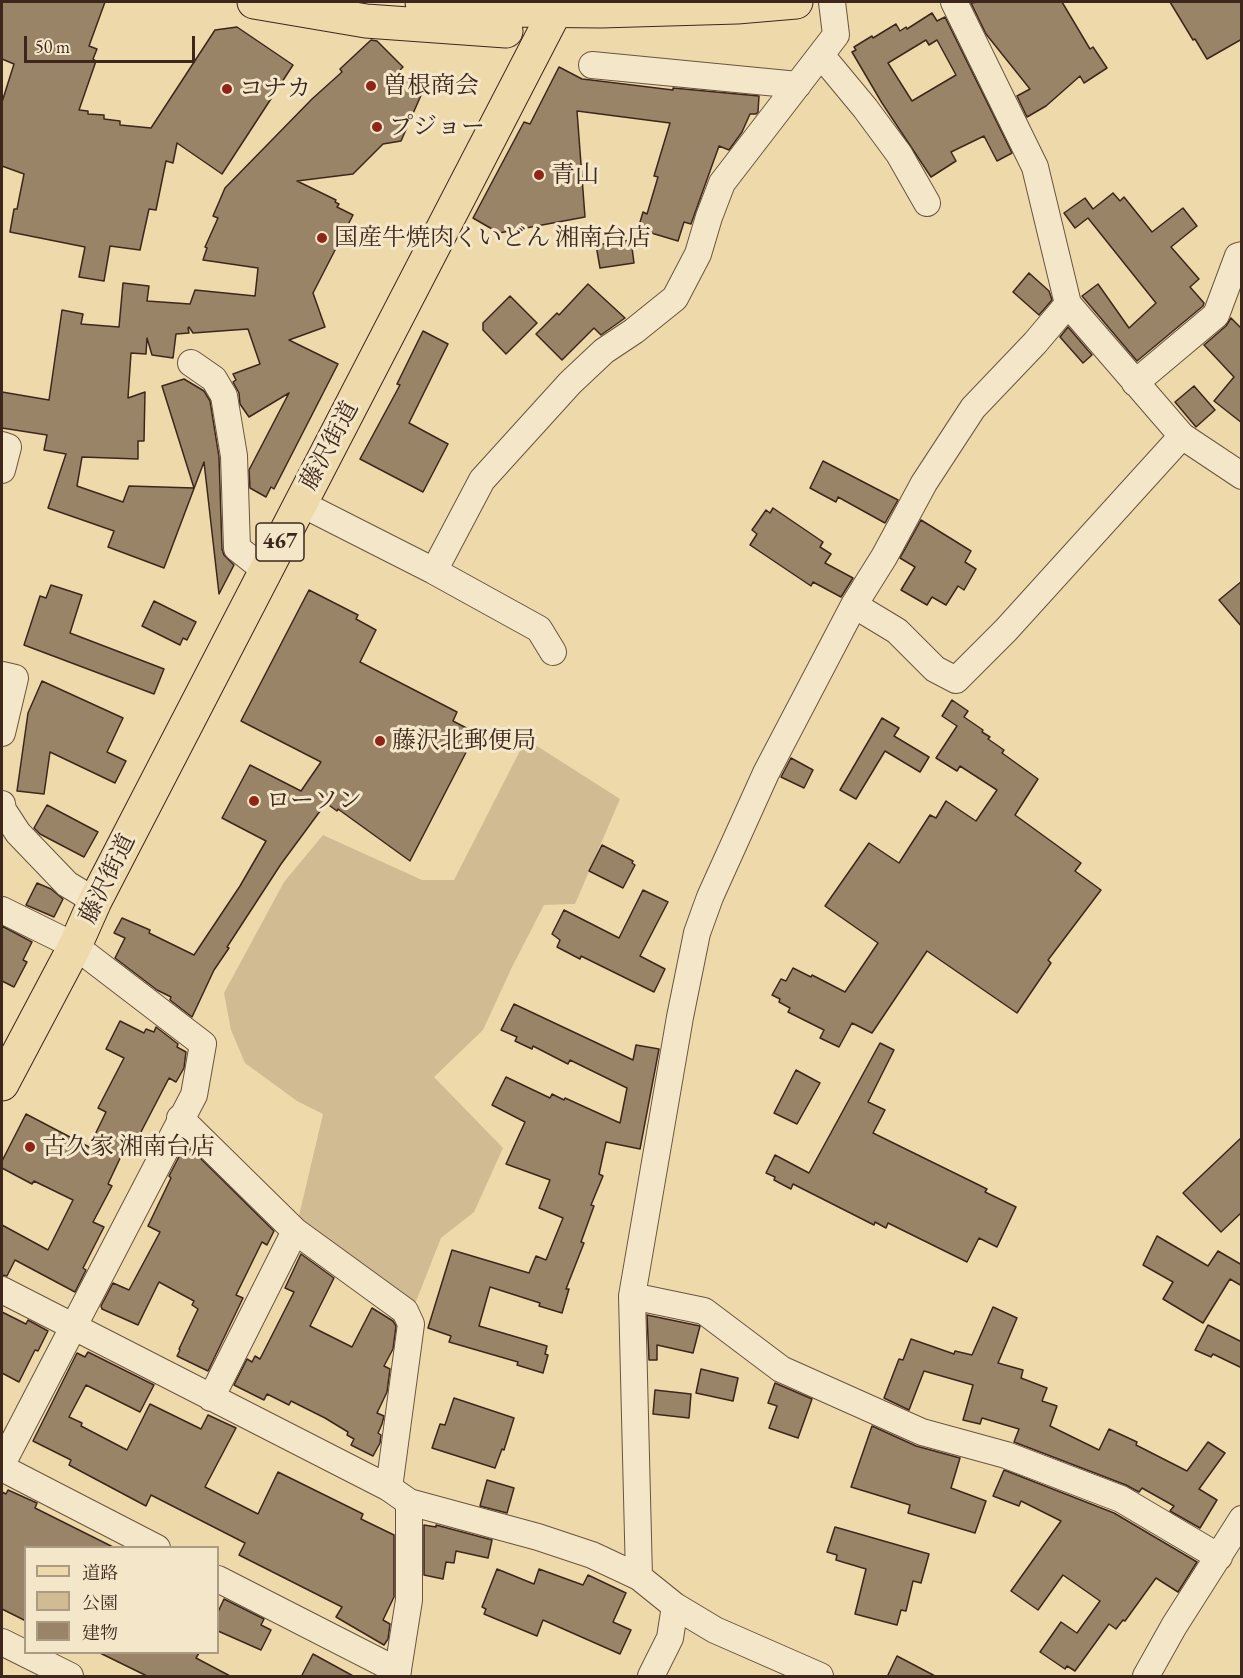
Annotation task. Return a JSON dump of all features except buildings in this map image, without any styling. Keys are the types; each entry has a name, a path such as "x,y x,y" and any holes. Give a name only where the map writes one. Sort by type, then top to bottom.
{"main road":[{"path":"254,2 366,21 500,32 554,14"},
{"path":"422,2 554,14 737,7 796,2"},
{"name":"藤沢街道","path":"2,1084 554,14"}],"street":[{"path":"434,571 482,480 570,383 604,351 634,331 675,298 698,254 722,183 836,34 832,2"},
{"path":"954,2 1035,167 1068,304 1182,436 1242,476"},
{"path":"820,55 865,108 899,154 927,203"},
{"path":"592,65 798,85"},
{"path":"1135,383 1216,315 1238,256 1242,255"},
{"path":"639,1577 632,1296 680,1017 697,933 710,897 766,772 854,605 884,557 924,483 973,408 1035,343 1068,304"},
{"path":"191,363 214,379 224,396 234,456 237,548 266,571"},
{"path":"854,605 897,631 935,669 956,680 1006,630 1182,436"},
{"path":"2,445 8,447 2,470"},
{"path":"300,503 434,571 539,629 553,652"},
{"path":"2,675 15,678 2,733"},
{"path":"2,804 3,810 18,833 67,884 95,901"},
{"path":"2,910 75,946 203,1044 194,1095 72,1326 2,1466 153,1546"},
{"path":"180,1118 295,1231 405,1311 411,1324 399,1495 409,1600 397,1674 219,1580"},
{"path":"211,1398 295,1231"},
{"path":"2,1290 399,1495 592,1555 639,1577 675,1606 714,1629 820,1677"},
{"path":"632,1296 704,1311 781,1369 922,1432 1006,1455 1121,1499 1219,1557"},
{"path":"1146,1677 1174,1626 1242,1519"},
{"path":"651,1677 670,1638 675,1606"},
{"path":"2,1642 24,1653"},
{"path":"25,1654 70,1677"}],"green space":[{"path":"526,739 620,799 575,904 544,905 483,1030 434,1077 503,1148 474,1212 441,1238 413,1309 298,1220 323,1114 297,1101 245,1063 231,1030 224,993 284,882 323,835 422,880 454,880"}],"place":[{"name":"曽根商会","path":"371,86"},
{"name":"コナカ","path":"227,89"},
{"name":"プジョー","path":"377,127"},
{"name":"青山","path":"539,175"},
{"name":"国産牛焼肉くいどん 湘南台店","path":"322,238"},
{"name":"藤沢北郵便局","path":"380,741"},
{"name":"ローソン","path":"254,801"},
{"name":"古久家 湘南台店","path":"30,1147"}]}
